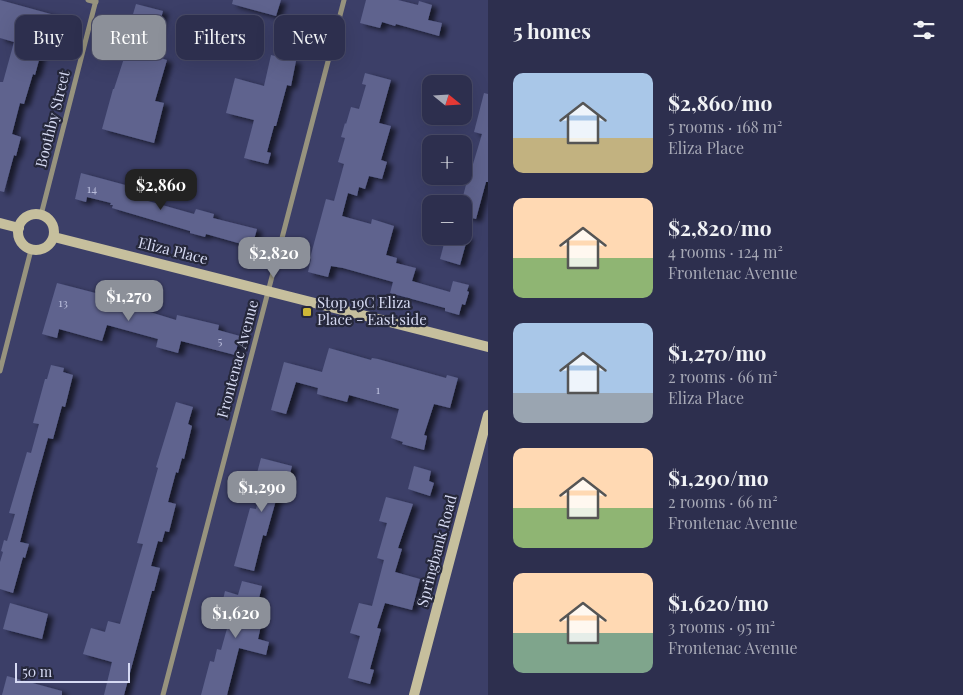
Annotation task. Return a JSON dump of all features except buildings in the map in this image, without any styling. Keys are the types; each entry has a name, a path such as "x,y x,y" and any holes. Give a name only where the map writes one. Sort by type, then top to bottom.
{"street":[{"path":"88,0 96,1"},
{"name":"Frontenac Avenue","path":"163,695 344,0"},
{"name":"Boothby Street","path":"41,215 96,1"},
{"path":"30,215 41,215 51,221 54,238 48,247 42,250 31,250 22,244 18,234 19,228 21,223 30,215"},
{"path":"0,223 19,228"},
{"name":"Eliza Place","path":"54,238 268,290 488,347"},
{"path":"0,372 31,250"},
{"name":"Springbank Road","path":"414,695 488,415"}],"place":[{"name":"Stop 19C Eliza Place - East side","path":"307,312"}]}
